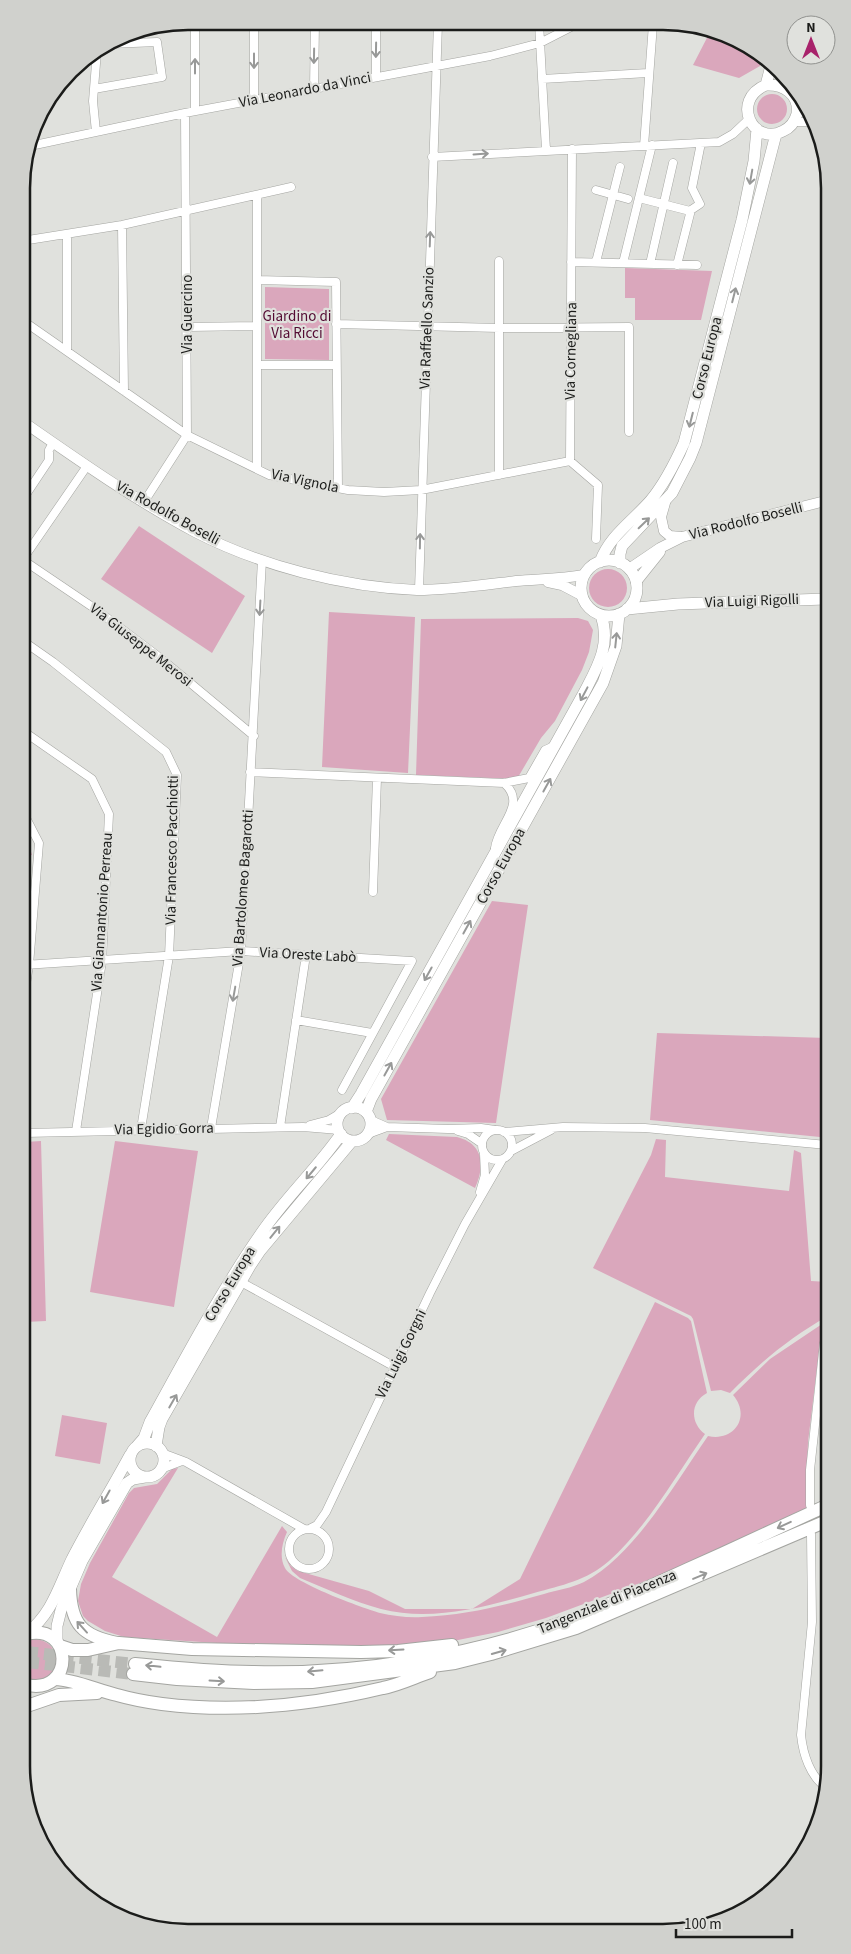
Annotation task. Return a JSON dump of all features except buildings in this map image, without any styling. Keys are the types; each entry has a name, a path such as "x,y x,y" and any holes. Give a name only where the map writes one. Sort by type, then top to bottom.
{"main road":[{"path":"766,85 770,71"},
{"path":"781,83 758,88 748,101 749,119 757,129 765,134 776,134 786,130 794,122 797,105"},
{"name":"Corso Europa","path":"600,562 611,540 658,490 684,443 742,220 754,161 757,129"},
{"name":"Corso Europa","path":"625,566 620,550 626,540 665,502 672,493 690,458 700,429 776,134"},
{"path":"581,595 580,589 588,570 606,560 625,566 636,588"},
{"name":"Via Luigi Rigolli","path":"636,588 654,602 678,604"},
{"name":"Via Rodolfo Boselli","path":"623,612 632,605 636,588"},
{"name":"Via Rodolfo Boselli","path":"581,595 585,604 601,616"},
{"name":"Via Luigi Rigolli","path":"623,612 678,604 821,599"},
{"path":"601,616 613,616 623,612"},
{"name":"Corso Europa","path":"159,1450 159,1427 162,1419 260,1251 352,1141 361,1139 368,1134 371,1127 368,1116 371,1099 603,683 616,646 623,612"},
{"name":"Corso Europa","path":"30,1630 41,1621 50,1608 72,1560 134,1451 144,1438 150,1422 239,1265 262,1232 330,1151 340,1132 338,1121 362,1094 586,692 599,660 606,635 601,616"},
{"path":"347,1110 357,1108 368,1116"},
{"path":"340,1132 352,1141"},
{"path":"30,1688 49,1683 60,1672 63,1664 63,1655 59,1644 58,1619 89,1547 123,1488 133,1479 145,1477 154,1475 161,1469 163,1464 159,1450 147,1443 134,1451 130,1460 136,1473 145,1477"},
{"name":"Tangenziale di Piacenza","path":"821,1508 633,1594 570,1620 451,1653 379,1665 309,1671 252,1672 134,1669 177,1679 254,1683 312,1682 456,1662 526,1644 576,1628 821,1523"},
{"path":"70,1589 72,1612 79,1625 90,1636 99,1640 119,1643 192,1649 361,1652 437,1647 531,1632"},
{"path":"30,1633 40,1632 72,1650 88,1650 119,1643"},
{"path":"55,1679 69,1681 116,1695 161,1704 206,1707 262,1706 312,1702 385,1688 456,1662"},
{"path":"30,1705 59,1695 81,1693 116,1695"}],"street":[{"path":"195,30 195,111"},
{"path":"254,30 254,100"},
{"path":"314,89 315,30"},
{"path":"376,30 376,77"},
{"name":"Via Raffaello Sanzio","path":"419,590 438,30"},
{"path":"539,30 546,150"},
{"name":"Via Leonardo da Vinci","path":"36,145 195,111 436,66 540,43 565,30"},
{"path":"623,263 639,198 648,146 648,73 652,30"},
{"path":"94,89 162,77 157,42 124,43"},
{"path":"96,60 94,89 96,132"},
{"path":"542,79 648,73"},
{"name":"Via Guercino","path":"185,113 188,327 187,435"},
{"path":"432,157 700,143 724,140 734,134 749,119"},
{"path":"794,122 806,122"},
{"path":"677,265 690,211 700,204 692,188 700,143"},
{"name":"Via Cornegliana","path":"570,461 572,149"},
{"path":"650,264 673,163"},
{"path":"596,262 620,167"},
{"path":"30,240 122,225 291,187"},
{"path":"596,190 628,200"},
{"path":"257,195 257,469"},
{"path":"639,198 690,211"},
{"path":"122,225 124,391"},
{"path":"67,234 67,352"},
{"path":"499,261 499,475"},
{"path":"572,262 696,266"},
{"path":"257,280 336,282 338,488"},
{"path":"336,324 499,328 628,327 629,432"},
{"name":"Via Vignola","path":"30,326 187,435 270,475 338,488 384,492 421,490 570,461"},
{"path":"188,327 257,326"},
{"path":"257,365 336,365"},
{"name":"Via Rodolfo Boselli","path":"30,427 86,466 196,532 262,560 333,580 378,587 419,590 584,576"},
{"path":"144,502 187,435"},
{"path":"30,488 49,460 49,450 53,443"},
{"path":"570,461 598,486 596,539"},
{"path":"30,550 86,466"},
{"name":"Corso Europa","path":"665,502 661,517 664,531 670,536 682,537"},
{"name":"Via Rodolfo Boselli","path":"625,566 682,537 821,502"},
{"name":"Via Rodolfo Boselli","path":"636,588 668,544"},
{"path":"254,736 262,560"},
{"name":"Via Giuseppe Merosi","path":"30,565 94,608 152,652 254,736"},
{"name":"Via Rodolfo Boselli","path":"535,580 562,585 581,595"},
{"name":"Via Francesco Pacchiotti","path":"30,647 53,662 166,752 177,775 169,956 142,1129"},
{"name":"Via Giannantonio Perreau","path":"30,735 92,779 109,814 102,961 76,1131"},
{"name":"Via Bartolomeo Bagarotti","path":"211,1128 241,952 250,772 254,736"},
{"path":"250,772 504,783 529,778 546,750 556,745"},
{"path":"373,892 377,778"},
{"path":"494,855 496,839 514,802 512,790 504,783"},
{"path":"30,826 39,843 30,934"},
{"name":"Via Oreste Labò","path":"30,965 241,952 412,961 372,1034"},
{"path":"280,1127 306,955"},
{"path":"296,1020 372,1034 342,1090"},
{"name":"Via Egidio Gorra","path":"303,1127 322,1122 347,1110"},
{"path":"368,1116 387,1127"},
{"name":"Via Egidio Gorra","path":"30,1133 280,1127 303,1127 340,1132"},
{"path":"368,1134 387,1127 481,1128 504,1132 563,1127 645,1128 821,1144"},
{"path":"448,1129 468,1134 481,1143 484,1154 492,1160 502,1160 511,1151 540,1135 563,1127"},
{"path":"481,1143 486,1134 495,1130"},
{"path":"504,1132 510,1138 511,1151"},
{"name":"Via Luigi Gorgni","path":"479,1199 484,1175 484,1154"},
{"name":"Via Luigi Gorgni","path":"324,1535 326,1512 394,1367 479,1199 502,1160"},
{"path":"241,1282 394,1367"},
{"path":"810,1505 810,1470 821,1370"},
{"path":"159,1450 288,1520 308,1528 324,1535 329,1548 325,1561 320,1566 306,1569 294,1564 288,1553 288,1546 293,1535 308,1528"},
{"path":"161,1469 182,1461"},
{"name":"Via Luigi Gorgni","path":"308,1528 326,1512"},
{"path":"288,1520 293,1535"},
{"path":"811,1534 812,1622 801,1735 803,1754 820,1784"}],"green space":[{"path":"708,36 733,46 760,64 739,78 693,65"},
{"path":"772,94 783,98 787,109 783,120 772,124 761,120 757,109 761,98"},
{"path":"625,268 712,271 701,320 635,320 635,298 625,298"},
{"name":"Giardino di Via Ricci","path":"265,287 329,289 329,360 265,359"},
{"path":"139,526 245,596 212,653 101,579"},
{"path":"608,569 622,574 627,588 622,602 608,607 594,602 589,588 594,574"},
{"path":"329,612 415,617 408,773 322,767"},
{"path":"578,618 588,621 593,630 589,652 582,670 555,721 541,738 517,779 416,775 421,619"},
{"path":"492,901 528,905 496,1123 387,1120 381,1099"},
{"path":"657,1033 821,1038 820,1137 650,1120"},
{"path":"389,1134 457,1137 466,1140 473,1145 480,1157 480,1172 475,1188 386,1140"},
{"path":"656,1139 666,1140 665,1177 789,1191 794,1150 801,1153 811,1281 821,1282 821,1320 776,1351 730,1393 721,1390 711,1391 691,1316 593,1268 651,1155"},
{"path":"41,1141 46,1321 30,1322 30,1142"},
{"path":"115,1141 198,1151 174,1307 90,1292"},
{"path":"655,1302 688,1318 691,1321 707,1393 697,1402 694,1413 697,1424 705,1434 649,1517 609,1561 583,1578 564,1585 473,1608 520,1579"},
{"path":"821,1325 821,1339 808,1442 806,1508 675,1570 546,1618 498,1632 453,1641 393,1647 217,1643 124,1637 105,1631 83,1616 78,1601 81,1584 90,1563 129,1493 134,1488 157,1484 172,1469 178,1468 112,1577 217,1637 282,1526 287,1532 283,1545 282,1559 285,1568 291,1574 314,1588 385,1614 417,1617 469,1612 579,1584 603,1570 637,1536 668,1496 708,1436 718,1437 733,1431 740,1419 740,1411 733,1395 770,1359"},
{"path":"62,1415 107,1423 100,1464 55,1456"},
{"path":"285,1557 291,1566 298,1571 369,1591 405,1609 470,1609 420,1614 400,1613 381,1609 300,1578 292,1571"},
{"path":"30,1640 44,1641 55,1654 56,1663 47,1677 30,1678"}],"tunnel":[{"path":"30,1652 135,1664"},
{"path":"30,1662 133,1674"}]}
